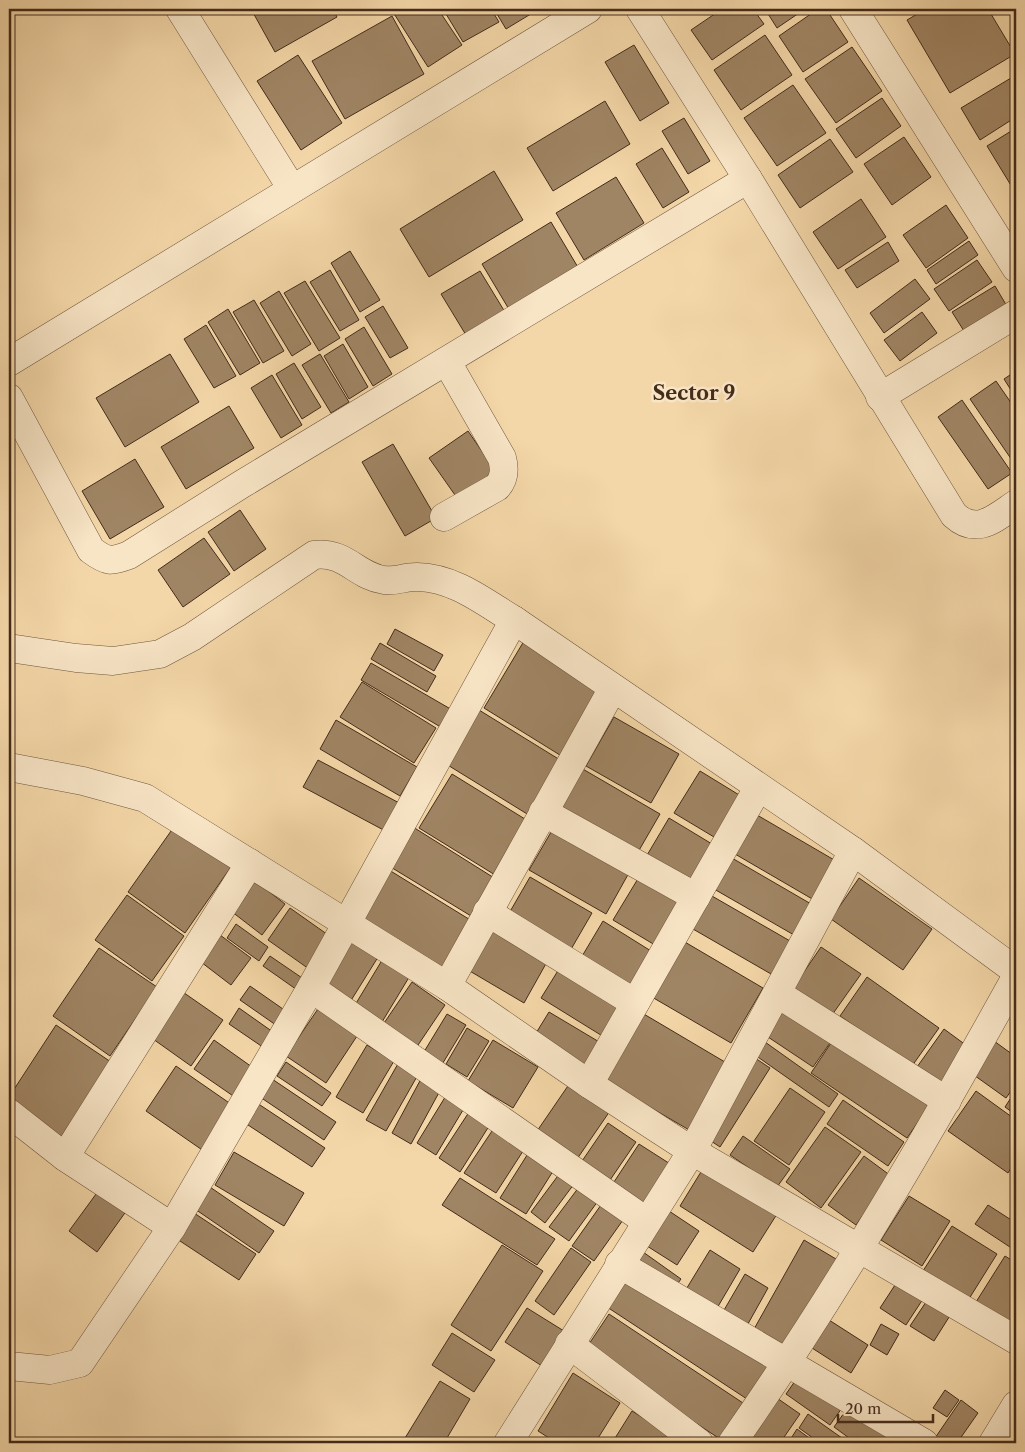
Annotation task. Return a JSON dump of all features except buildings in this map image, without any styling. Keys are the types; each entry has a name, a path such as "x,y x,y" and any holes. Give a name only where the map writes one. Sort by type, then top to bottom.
{"street":[{"path":"180,9 292,189"},
{"path":"9,362 588,9"},
{"path":"640,9 748,179 954,515 962,522 977,525 986,524 1016,504"},
{"path":"853,9 1016,268"},
{"path":"9,398 91,550 102,558 114,561 129,554 748,179"},
{"path":"880,397 1016,314"},
{"path":"444,517 497,487 502,482 504,468 502,458 447,362"},
{"path":"9,648 76,658 113,661 160,654 192,637 294,566 314,555 328,553 370,576 384,581 416,576 442,580 461,588 514,620 853,851 1016,971"},
{"path":"9,1366 50,1370 80,1363 172,1227 311,988 514,620"},
{"path":"447,986 613,688"},
{"path":"9,768 83,781 145,798 447,986 589,1084 692,1151 858,1246 1016,1340"},
{"path":"589,1084 758,788"},
{"path":"543,812 696,897"},
{"path":"508,1443 646,1221 692,1151 778,994 853,851"},
{"path":"65,1157 250,863"},
{"path":"487,912 635,1003"},
{"path":"732,1443 788,1363 947,1101 1016,976"},
{"path":"311,988 646,1221"},
{"path":"778,994 947,1101"},
{"path":"9,1114 65,1157 172,1227"},
{"path":"619,1264 924,1443"},
{"path":"569,1344 698,1443"},
{"path":"993,1443 1016,1404"}],"district":[{"name":"Sector 9","path":"694,393"}]}
